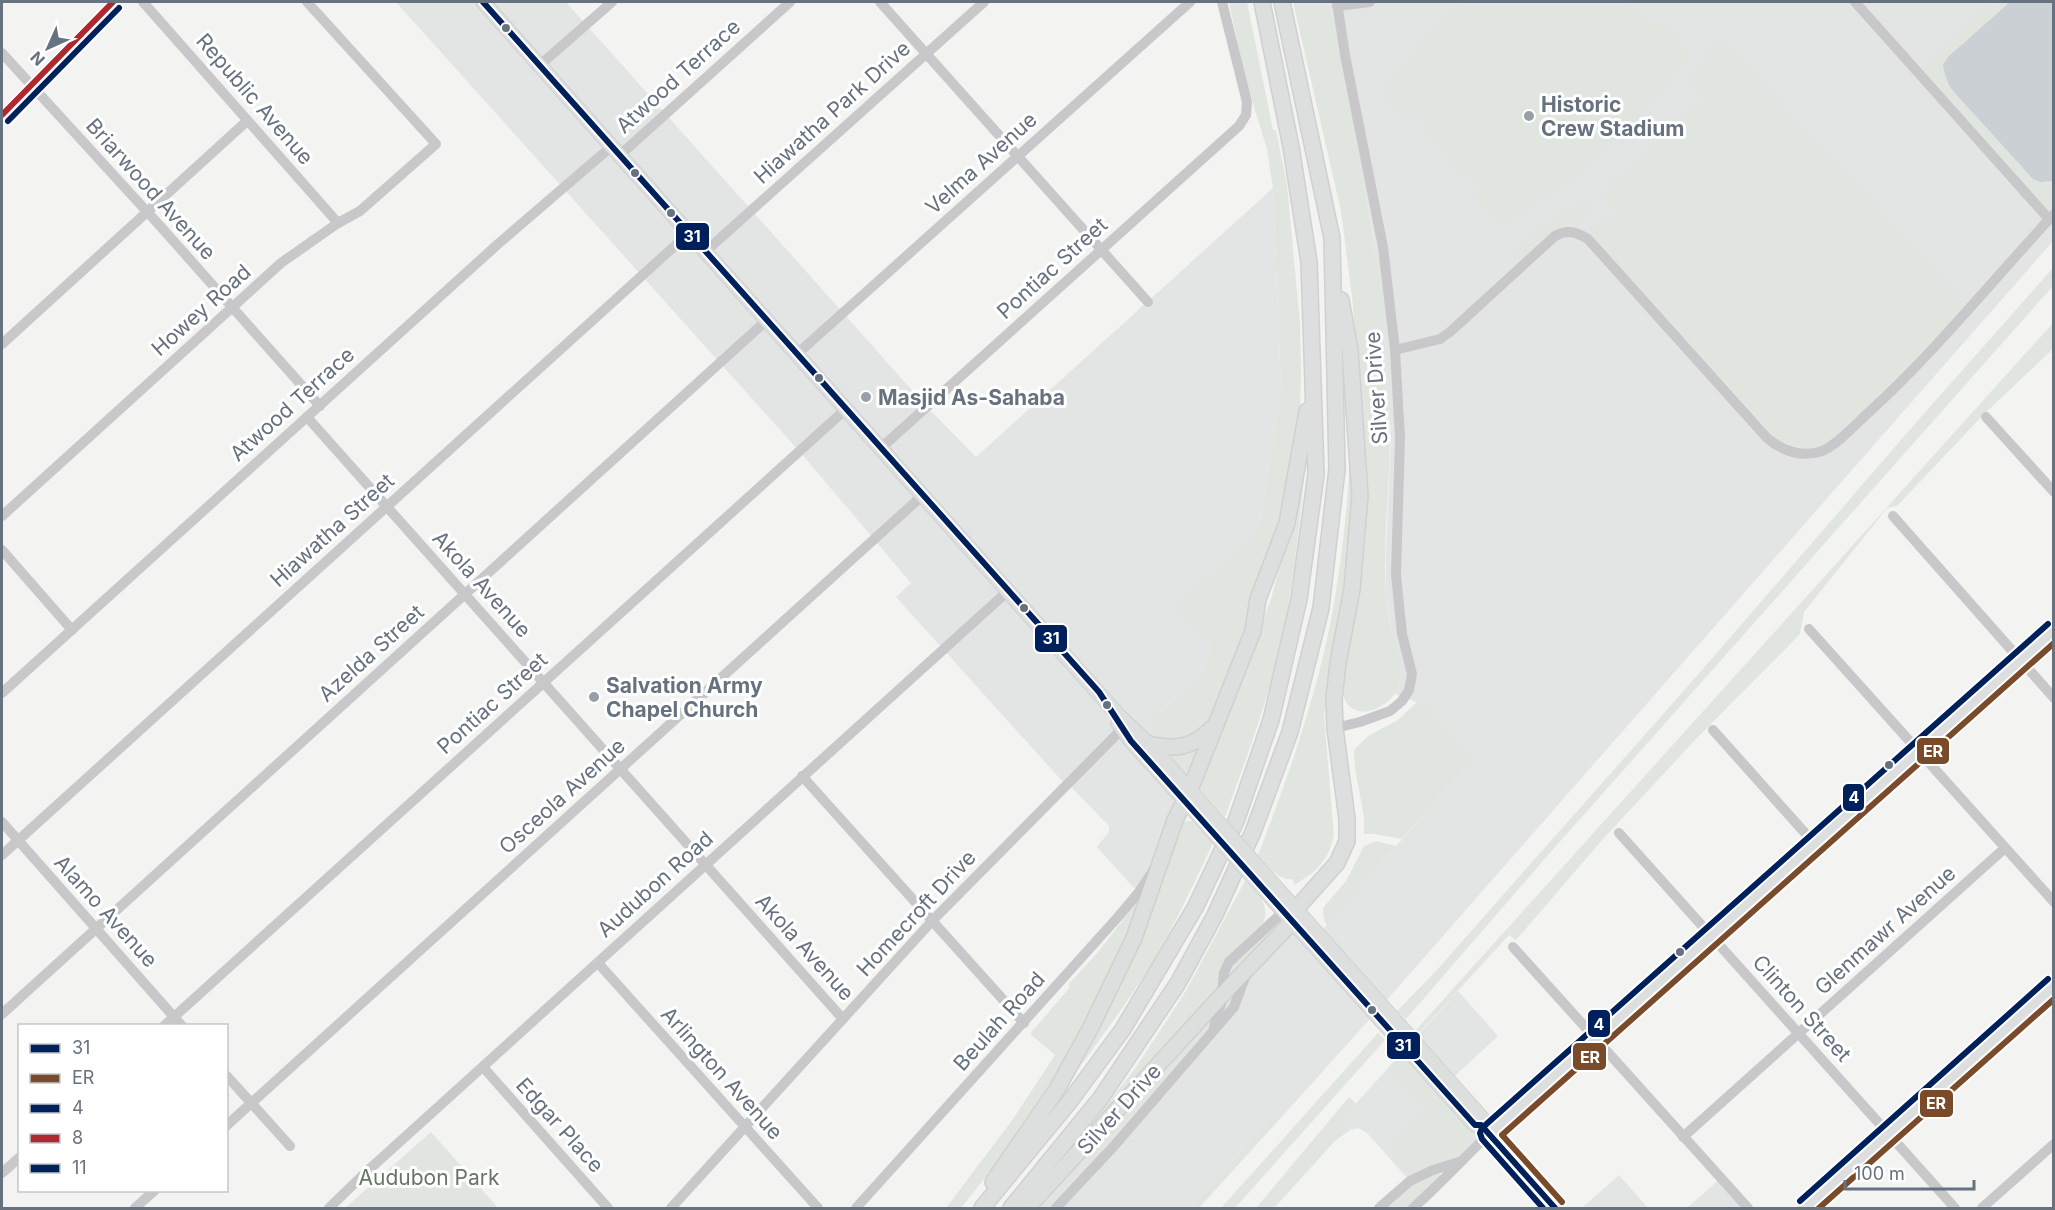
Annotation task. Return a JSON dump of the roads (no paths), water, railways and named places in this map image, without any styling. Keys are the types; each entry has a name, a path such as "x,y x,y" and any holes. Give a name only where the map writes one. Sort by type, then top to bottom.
{"highway":[{"path":"982,1209 1070,1101 1123,1029 1196,906 1247,794 1271,720 1299,599 1316,474 1309,262 1291,147 1262,2"},
{"path":"1028,1209 1250,965 1291,914 1337,863 1345,847 1347,819 1335,728 1334,698 1352,589 1360,496 1350,350 1332,238 1282,2"},
{"path":"1011,1209 1100,1099 1178,983 1242,859 1266,802 1290,732 1321,608 1337,469 1332,238"},
{"path":"974,1209 1057,1089 1091,1027 1134,938 1164,854 1253,631 1258,599 1287,523 1307,413 1312,357"},
{"path":"1149,744 1178,747 1199,741 1215,725"}],"main road":[{"path":"483,2 1109,705 1149,744 1187,795"},
{"path":"1485,1130 1595,1039 2054,631"},
{"path":"1109,705 1122,729 1187,795 1475,1125 1485,1130 1555,1209"},
{"path":"1806,1209 2054,986"}],"street":[{"path":"2,115 113,2"},
{"name":"Republic Avenue","path":"143,2 338,223"},
{"name":"Howey Road","path":"2,516 281,263 338,223 360,211 436,144 307,2"},
{"path":"540,66 612,2"},
{"name":"Atwood Terrace","path":"2,693 498,244 616,150 790,2"},
{"path":"880,2 1148,302"},
{"name":"Hiawatha Park Drive","path":"706,251 984,2"},
{"name":"Velma Avenue","path":"797,354 1190,2"},
{"name":"Pontiac Street","path":"881,448 1239,126 1246,115 1247,102 1222,2"},
{"path":"1337,4 1370,2"},
{"path":"1395,350 1440,339 1555,236 1561,232 1578,232 1588,239 1767,438 1789,452 1810,454 1824,450 1846,433 1928,354 2051,217 1855,2"},
{"name":"Silver Drive","path":"1335,728 1390,711 1402,701 1409,690 1412,674 1402,634 1396,575 1400,438 1395,350 1383,248 1337,4"},
{"name":"Briarwood Avenue","path":"2,53 320,406"},
{"path":"2,344 247,121"},
{"name":"Hiawatha Street","path":"2,855 689,233"},
{"name":"Azelda Street","path":"2,1014 767,320"},
{"name":"Pontiac Street","path":"166,1024 846,409"},
{"name":"Akola Avenue","path":"307,417 843,1020"},
{"path":"1986,417 2054,492"},
{"name":"Osceola Avenue","path":"228,1124 923,495"},
{"path":"1893,516 2054,698"},
{"path":"2,550 72,630"},
{"name":"Audubon Road","path":"329,1209 363,1175 1008,591"},
{"path":"1809,629 2054,902"},
{"name":"Homecroft Drive","path":"671,1209 932,921 1122,729"},
{"path":"1713,730 1814,843"},
{"path":"802,777 1024,1023"},
{"name":"Alamo Avenue","path":"2,822 180,1024"},
{"name":"Clinton Street","path":"1619,833 1955,1209"},
{"name":"Glenmawr Avenue","path":"1683,1137 2005,848"},
{"name":"Beulah Road","path":"856,1209 1125,909 1164,854"},
{"name":"Silver Drive","path":"1210,1036 1219,1015 1224,973 1229,963 1291,914"},
{"path":"1513,947 1748,1209"},
{"name":"Arlington Avenue","path":"598,963 818,1209"},
{"name":"Silver Drive","path":"1056,1209 1234,1007 1250,965"},
{"name":"Edgar Place","path":"483,1067 608,1209"},
{"path":"228,1077 290,1146"},
{"path":"1413,1209 1446,1179 1485,1130"},
{"path":"1982,1209 2054,1144"},
{"path":"2,1173 18,1159"},
{"path":"1379,1209 1410,1181 1433,1170 1459,1162"},
{"path":"135,1209 154,1192"}],"place":[{"name":"Historic Crew Stadium","path":"1529,116"},
{"name":"Masjid As-Sahaba","path":"866,397"},
{"name":"Salvation Army Chapel Church","path":"594,697"}],"park label":[{"name":"Audubon Park","path":"429,1177"}]}
